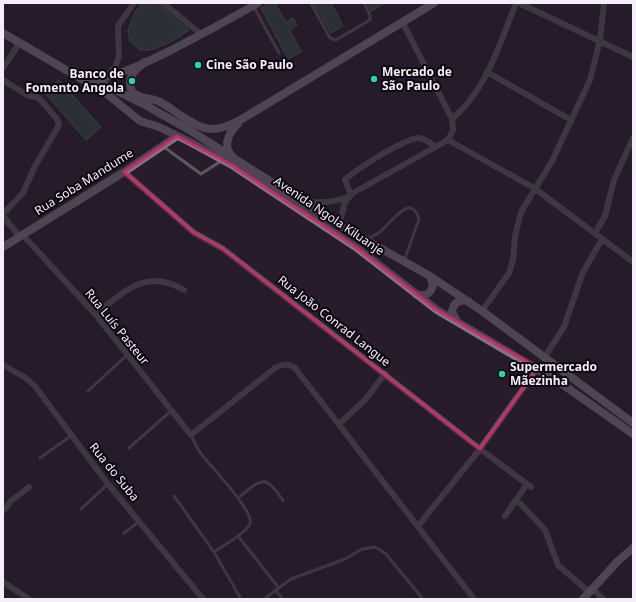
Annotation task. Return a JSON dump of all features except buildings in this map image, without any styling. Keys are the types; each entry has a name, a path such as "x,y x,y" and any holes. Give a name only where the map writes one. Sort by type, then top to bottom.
{"main road":[{"path":"145,62 133,71 129,81 132,92 137,96 158,101 191,122 207,129 226,128 434,3"},
{"path":"87,76 105,78 145,62 256,4"},
{"name":"Avenida Ngola Kiluanje","path":"3,28 87,76 147,106 234,158 340,225 430,276 482,311 633,423"},
{"name":"Avenida Ngola Kiluanje","path":"3,32 107,94 140,121 177,136 223,160 356,248 437,310 538,368 633,434"},
{"path":"234,158 228,150 228,137 234,127 242,119"},
{"name":"Rua Soba Mandume","path":"3,247 124,172 177,136"},
{"path":"416,294 424,296 432,289 433,282 430,276"},
{"path":"457,321 452,312 454,305 460,301 468,301"},
{"path":"583,599 618,561 633,548"}],"street":[{"path":"105,78 115,67 119,57 118,26 134,3"},
{"path":"163,3 201,34"},
{"path":"452,119 473,97 487,72 518,3 600,40 633,57"},
{"path":"482,311 502,283 512,265 517,222 534,188 552,161 590,80 600,40 604,3"},
{"path":"294,197 306,201 336,202 448,140 453,130 452,119 403,23"},
{"path":"3,68 20,42"},
{"path":"487,72 572,120"},
{"path":"3,80 27,94 39,98 57,119 59,125 34,168 23,193 3,215"},
{"path":"595,233 605,216 614,180 633,138"},
{"path":"340,225 343,207 349,196 345,180 370,162 414,139 424,139 436,147"},
{"path":"448,140 534,188 633,262"},
{"name":"Rua João Conrad Langue","path":"124,172 194,233 223,249 480,449 529,485 517,500"},
{"name":"Rua Luís Pasteur","path":"3,215 95,314 191,435"},
{"path":"544,358 564,327 583,272 602,239"},
{"path":"95,314 135,286 150,280 170,282 184,290"},
{"path":"191,435 265,375 282,364 289,364 302,376 474,599"},
{"name":"Rua do Suba","path":"3,365 24,377 35,386 108,484 203,599"},
{"path":"418,526 480,449 538,368"},
{"path":"339,424 361,404 385,374"},
{"path":"3,511 11,500 29,487"},
{"path":"505,516 517,500 545,530 558,564 602,599"},
{"path":"3,582 29,599"}],"lane":[{"path":"311,3 330,38 336,40 370,20 370,15 364,3"},
{"path":"256,4 280,53"},
{"path":"162,146 201,174 223,160"},
{"path":"366,240 380,232 400,212 408,208 412,210 418,215 419,220 404,261"},
{"path":"88,391 127,355"},
{"path":"129,448 172,411"},
{"path":"40,458 72,435"},
{"path":"191,435 199,451 238,498 250,519 250,524 238,536 214,552"},
{"path":"238,498 258,482 265,482 274,486 283,501"},
{"path":"81,509 108,484"},
{"path":"174,496 214,552 241,599"},
{"path":"124,533 140,521"},
{"path":"238,536 278,587"},
{"path":"264,599 278,587 291,579 344,559 362,549 375,547 385,553 423,599"},
{"path":"275,590 283,599"}],"highlighted area":[{"path":"177,136 230,164 357,248 437,310 538,368 480,449 223,249 194,233 124,172"}],"place":[{"name":"Cine São Paulo","path":"198,65"},
{"name":"Mercado de São Paulo","path":"374,79"},
{"name":"Banco de Fomento Angola","path":"132,81"},
{"name":"Supermercado Mãezinha","path":"502,374"}]}
